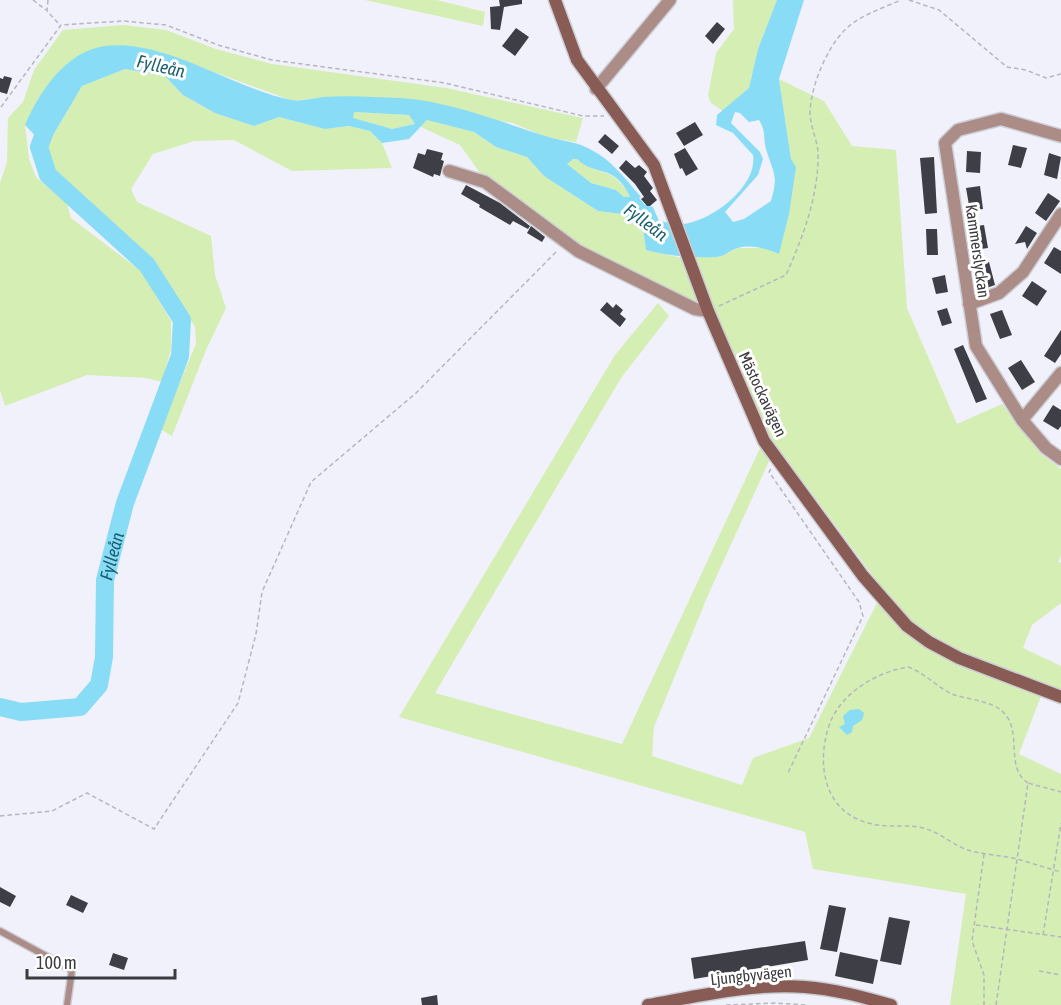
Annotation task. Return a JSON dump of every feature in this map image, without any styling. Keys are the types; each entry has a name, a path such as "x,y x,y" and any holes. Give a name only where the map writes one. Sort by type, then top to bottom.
{"street":[{"name":"Mästockavägen","path":"555,0 577,60 654,165 708,311 764,441 862,576 907,626 929,642 959,658 1061,697"},
{"path":"596,88 670,0"},
{"name":"Kammerslyckan","path":"1061,136 1000,119 958,130 945,143 976,346 1022,420 1046,448 1061,459"},
{"path":"449,171 485,182 578,251 695,309 708,311"},
{"path":"969,304 999,293 1023,272 1061,214"},
{"path":"1022,420 1061,374"},
{"name":"Ljungbyvägen","path":"648,1005 772,987 804,987 836,991 891,1005"}],"lane":[{"path":"0,931 72,970 67,1005"}],"path":[{"path":"33,0 61,25 123,21 166,26 218,45 272,60 445,83 583,116 618,117"},
{"path":"46,11 48,0"},
{"path":"708,311 786,275 803,236 814,192 818,152 810,115 815,79 842,32 872,13 901,0"},
{"path":"909,0 939,10 1007,67 1026,70 1046,78 1061,74"},
{"path":"1,107 61,25"},
{"path":"0,816 52,811 87,793 154,829 238,703 256,634 262,592 311,482 416,393 566,243"},
{"path":"776,457 769,472 859,602 863,616 787,775"},
{"path":"996,1005 1017,859 1028,783 1016,763 1015,738 1004,713 993,706 951,693 917,670 908,667 875,677 857,689 840,706 827,731 823,759 826,787 841,809 853,818 870,824 921,827 938,833 966,849 1017,859 1061,872"},
{"path":"1028,783 1061,792"},
{"path":"1042,934 1061,823"},
{"path":"984,853 972,941 984,975 984,1005"},
{"path":"974,924 1061,937"},
{"path":"1039,971 1061,975"},
{"path":"726,1005 776,1003 806,1005"}],"green space":[{"path":"365,0 437,0 485,12 483,26"},
{"path":"733,0 777,0 758,49 749,88 723,111 711,103 708,96 716,53 734,29"},
{"path":"123,25 166,30 216,49 272,64 446,88 583,118 576,142 546,137 513,123 352,98 325,97 293,101 162,53 137,47 25,125 29,159 36,177 67,204 71,218 142,272 171,321 171,349 162,382 147,378 87,375 5,406 0,390 0,183 7,162 8,118 23,102 34,70 63,30"},
{"path":"125,69 165,76 183,95 215,113 254,126 279,117 325,129 349,126 370,131 382,143 392,168 292,171 234,140 194,141 153,154 131,189 137,202 211,236 215,275 226,308 206,350 172,436 160,429 196,344 195,327 158,266 54,170 46,147 82,86"},
{"path":"779,79 824,101 852,146 896,150 907,308 957,424 1002,404 1041,454 1061,469 1061,556 1058,562 1061,563 1061,603 1032,625 1023,648 1061,666 1061,691 960,653 932,637 910,620 891,600 770,437 740,377 694,255 719,257 738,248 764,248 779,254 791,159"},
{"path":"354,112 409,115 415,124 392,129 352,118"},
{"path":"427,120 474,132 496,147 527,157 544,176 598,211 622,214 643,229 646,250 682,258 700,303 580,247 480,173 460,145 421,127"},
{"path":"573,159 617,179 630,197 624,197 616,190 591,183 566,164"},
{"path":"658,303 669,316 621,378 435,693 622,744 761,446 769,461 708,595 654,727 652,756 742,785 753,758 809,738 877,603 913,636 962,664 1041,696 1019,754 1061,774 1061,1005 950,1005 966,894 813,869 805,832 399,717 615,355"}],"water":[{"path":"777,0 804,0 779,79 791,159 796,167 789,214 779,254 754,247 738,248 716,257 681,256 646,250 643,229 622,214 598,211 544,176 527,157 496,147 474,132 427,120 409,139 382,143 370,131 349,126 325,129 279,117 254,126 215,113 183,95 165,76 125,69 82,86 46,147 25,125 46,87 66,65 91,50 105,46 128,46 175,57 247,86 292,100 342,96 418,100 455,107 545,136 579,144 600,155 622,174 645,205 653,207 659,221 682,224 694,222 719,209 740,190 748,179 753,167 753,155 733,133 716,125 717,115 749,88 758,49","holes":["354,112 409,115 415,124 392,129 353,118","735,112 740,113 749,122 759,120 763,127 766,149 775,179 771,201 744,219 733,222 725,212 758,175 763,159 760,152 731,123","577,159 590,168 611,174 624,186 630,197 624,197 616,190 591,183 567,164"]},
{"path":"859,709 864,713 862,720 853,726 852,732 847,735 839,727 845,724 843,716 850,710"}],"building":[{"path":"499,0 522,0 522,4 504,7 500,30 491,29 490,7 500,6"},
{"path":"717,22 725,29 713,44 705,36"},
{"path":"516,28 529,37 515,56 502,46"},
{"path":"4,76 12,78 7,94 0,92 0,78 3,79"},
{"path":"695,122 703,135 684,146 676,133"},
{"path":"605,134 619,146 612,154 598,142"},
{"path":"1013,145 1027,148 1021,168 1008,165"},
{"path":"685,148 698,169 686,176 682,168 680,169 674,154"},
{"path":"427,149 443,153 441,160 444,161 440,176 434,174 433,177 413,168 418,153 425,155"},
{"path":"967,151 981,152 980,173 966,172"},
{"path":"1049,153 1061,157 1057,179 1044,175"},
{"path":"934,157 937,213 925,214 920,158"},
{"path":"626,160 635,168 639,165 647,172 644,176 653,188 650,191 657,200 650,206 647,206 641,199 644,197 635,184 619,168"},
{"path":"466,185 500,203 530,226 528,229 513,221 510,225 479,207 480,205 461,194"},
{"path":"980,186 983,209 970,211 966,188"},
{"path":"1048,193 1060,201 1046,221 1035,213"},
{"path":"984,225 988,248 974,250 970,227"},
{"path":"531,226 545,237 542,242 527,233"},
{"path":"1026,226 1037,233 1027,249 1025,242 1015,244"},
{"path":"926,229 937,229 938,255 927,255"},
{"path":"1054,247 1061,251 1061,274 1044,263"},
{"path":"989,262 995,285 981,290 975,265"},
{"path":"945,275 948,292 936,294 932,278"},
{"path":"1032,281 1047,291 1037,306 1022,296"},
{"path":"607,302 613,308 616,304 623,310 620,314 626,319 620,327 600,310"},
{"path":"947,308 952,323 942,326 937,311"},
{"path":"1002,310 1012,335 1000,339 990,314"},
{"path":"1061,330 1061,354 1055,363 1044,356"},
{"path":"963,345 987,399 976,403 954,349"},
{"path":"1021,360 1035,382 1022,390 1008,368"},
{"path":"1053,405 1061,410 1061,426 1058,430 1043,421"},
{"path":"0,887 16,896 10,907 0,902"},
{"path":"71,895 88,903 83,913 66,905"},
{"path":"829,905 846,908 837,952 820,949"},
{"path":"889,917 910,921 901,965 880,961"},
{"path":"805,941 808,960 694,979 691,958"},
{"path":"840,952 878,960 873,984 835,976"},
{"path":"113,953 128,958 124,970 109,965"},
{"path":"437,995 438,1005 422,1005 421,998"}],"waterway":[{"name":"Fylleån","path":"0,707 21,712 80,707 99,685 104,657 105,580 125,503 180,356 182,320 147,265 48,175 39,147 49,120"}]}
